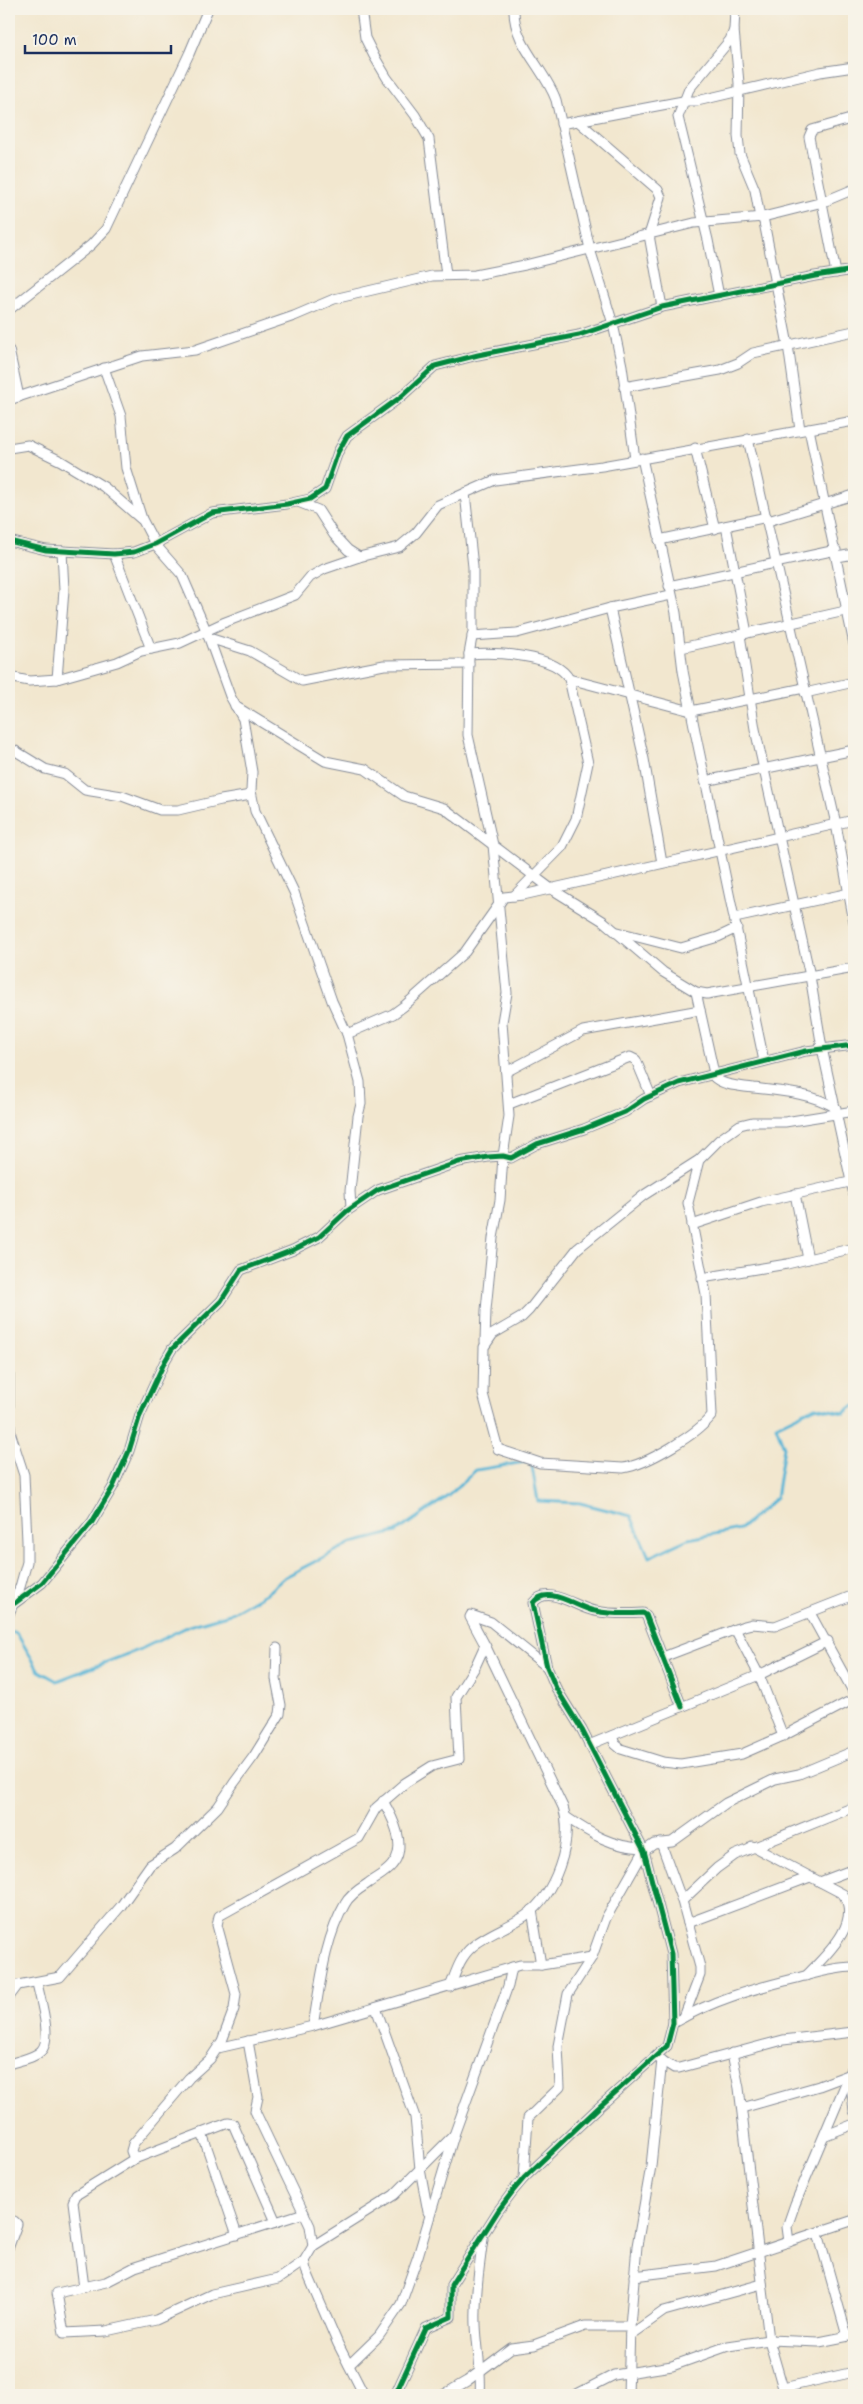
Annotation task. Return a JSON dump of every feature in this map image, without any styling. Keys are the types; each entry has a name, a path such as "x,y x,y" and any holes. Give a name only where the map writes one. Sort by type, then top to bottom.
{"street":[{"path":"9,310 91,245 106,229 190,54 208,9"},
{"path":"361,9 365,38 374,56 387,78 415,115 429,139 446,275"},
{"path":"514,9 515,23 526,51 552,88 590,249 613,324 638,459 670,590 691,711 750,987 764,1062"},
{"path":"735,9 734,30 740,89 738,136 740,154 755,190 777,284 805,430 826,504 836,554 851,609 854,644"},
{"path":"719,296 708,240 678,123 683,101 689,90 730,40 734,30"},
{"path":"561,124 683,101 697,101 740,89 820,72 854,67"},
{"path":"836,273 809,134 812,130 854,118"},
{"path":"578,120 658,190 662,200 649,235 662,307"},
{"path":"9,400 142,356 195,350 294,316 329,300 368,293 394,284 446,275 489,272 702,222 761,218 823,202 854,189"},
{"path":"9,541 62,551 114,554 134,552 155,544 212,513 297,502 320,494 325,489 338,452 356,428 387,407 435,366 478,355 579,336 662,307 854,270"},
{"path":"624,387 720,370 738,363 753,353 854,331"},
{"path":"9,350 19,397"},
{"path":"104,368 121,416 126,468 142,519 155,544 182,575 208,634 235,706 243,718 252,772 251,795 257,816 294,892 332,1001 347,1034 361,1093 350,1191 350,1208"},
{"path":"9,677 29,681 57,679 86,673 151,649 180,643 208,634 295,595 316,573 359,557 399,547 416,533 438,505 496,480 602,466 854,421"},
{"path":"748,439 836,824 851,893 854,922"},
{"path":"9,448 28,445 61,461 104,487 142,519"},
{"path":"695,448 715,529"},
{"path":"465,493 474,567 472,636 468,654 468,735 493,845 507,993 502,1022 509,1104 500,1200 493,1238 482,1361 483,1394 498,1449 540,1463 632,1467 676,1444 712,1415 706,1294 688,1203 698,1160"},
{"path":"659,540 767,519 854,495"},
{"path":"297,502 318,510 334,535 348,550 359,557"},
{"path":"726,526 743,634 750,698 778,837 810,976 822,1048 853,1182 854,1195"},
{"path":"57,679 64,590 62,551"},
{"path":"114,554 151,649"},
{"path":"472,636 518,633 670,590 777,563 836,554 854,554"},
{"path":"610,608 644,760 662,863"},
{"path":"680,648 790,625 851,609"},
{"path":"208,634 250,651 302,680 384,666 469,664"},
{"path":"468,654 492,653 545,662 562,669 569,679 588,768 576,819 570,835 562,847 514,896"},
{"path":"569,679 691,711 750,698 854,682"},
{"path":"235,706 324,762 364,769 404,796 444,808 550,888 597,917 663,972 696,992 707,994 854,968"},
{"path":"9,747 45,768 60,771 85,790 122,796 160,810 178,810 251,795"},
{"path":"705,781 820,759 854,750"},
{"path":"347,1034 393,1014 404,1006 465,952 504,897 854,820"},
{"path":"735,918 851,893"},
{"path":"615,932 681,948 718,937 737,928"},
{"path":"696,992 715,1078 719,1081 788,1092 821,1100 837,1111"},
{"path":"506,1072 583,1031 700,1010"},
{"path":"15,1602 42,1583 92,1522 113,1487 129,1451 150,1391 172,1349 221,1301 241,1270 319,1237 350,1208 378,1190 459,1162 503,1156 511,1158 537,1144 584,1130 625,1112 651,1096 679,1083 822,1048 854,1045"},
{"path":"509,1104 630,1058 636,1060 651,1096"},
{"path":"485,1342 529,1310 570,1256 581,1246 644,1194 698,1160 719,1140 740,1125 785,1122 837,1111 854,1111"},
{"path":"692,1225 761,1202 853,1182"},
{"path":"795,1194 808,1259"},
{"path":"702,1278 808,1259 854,1248"},
{"path":"9,1350 10,1427 24,1475 27,1541 27,1562 15,1602 9,1614"},
{"path":"663,1657 752,1624 775,1626 854,1595"},
{"path":"394,2395 426,2328 451,2317 451,2285 498,2211 524,2178 659,2058 667,2046 673,2023 671,1954 644,1850 582,1730 556,1688 547,1667 533,1602 540,1596 570,1600 594,1611 643,1613 646,1615 682,1707"},
{"path":"810,1613 828,1641 854,1693"},
{"path":"547,1667 491,1622 471,1615 469,1619 485,1645 566,1817 593,1835 615,1844 644,1850"},
{"path":"735,1629 759,1675 783,1736"},
{"path":"589,1745 759,1675 828,1641"},
{"path":"134,2159 131,2151 133,2144 188,2078 210,2059 218,2048 234,2009 236,1994 217,1925 219,1916 359,1838 376,1808 383,1801 422,1771 432,1766 459,1759 461,1756 456,1697 475,1667 485,1645"},
{"path":"9,1997 14,1986 60,1977 109,1920 150,1865 175,1848 218,1807 254,1756 280,1714 281,1706 276,1679 277,1648"},
{"path":"612,1736 615,1744 621,1748 672,1764 742,1754 783,1736 854,1699"},
{"path":"524,2178 528,2118 560,2087 558,2046 568,1994 592,1957 606,1918 644,1850 654,1844 672,1842 726,1803 767,1783 782,1777 799,1774 854,1751"},
{"path":"313,2026 331,1934 345,1902 392,1865 395,1859 398,1845 396,1824 383,1801"},
{"path":"682,1902 717,1868 735,1854 752,1846 780,1838 854,1807"},
{"path":"450,1987 460,1961 470,1948 503,1930 532,1910 556,1879 560,1868 566,1817"},
{"path":"661,1843 682,1902 700,1975 684,2017"},
{"path":"752,1846 843,1894 847,1899 853,1914 850,1925 843,1938 806,1976"},
{"path":"820,1882 854,1869"},
{"path":"688,1924 810,1877"},
{"path":"532,1910 541,1965"},
{"path":"218,2048 313,2026 450,1987 512,1967 541,1965 592,1957"},
{"path":"349,2365 379,2336 401,2304 418,2256 454,2136 508,1986 512,1967"},
{"path":"673,2023 723,1999 806,1976 854,1967"},
{"path":"9,2064 33,2056 42,2050 48,2040 36,1983"},
{"path":"376,2008 414,2117 420,2169 429,2215"},
{"path":"659,2058 674,2068 679,2068 784,2040 854,2032"},
{"path":"248,2042 258,2097 255,2111 304,2213 312,2234 313,2246"},
{"path":"732,2053 742,2108 769,2340 784,2392 854,2372"},
{"path":"628,2395 634,2276 639,2227 651,2166 659,2058"},
{"path":"789,2242 787,2227 854,2064"},
{"path":"742,2108 850,2075"},
{"path":"850,2075 854,2111"},
{"path":"84,2287 74,2198 134,2159 228,2123 233,2124 276,2222"},
{"path":"826,2135 854,2124"},
{"path":"202,2133 237,2235"},
{"path":"304,2213 135,2267 106,2282 57,2293 63,2331 66,2334 106,2331 156,2320 212,2294 278,2279 304,2261 313,2246 394,2195 454,2136"},
{"path":"634,2276 716,2266 854,2220"},
{"path":"9,2223 14,2221 17,2224 9,2246"},
{"path":"575,2395 602,2380 680,2364 728,2346 769,2340 818,2342 851,2335 818,2233"},
{"path":"480,2395 482,2370 477,2339 475,2294 483,2236"},
{"path":"304,2261 306,2270 364,2395"},
{"path":"443,2395 467,2382 511,2348 534,2345 586,2326 630,2330 664,2311 762,2284"}],"waterway":[{"path":"531,1461 538,1501 580,1503 631,1516 649,1557 688,1539 740,1529 776,1498 784,1447 776,1426 815,1407 844,1413 854,1405"},
{"path":"9,1632 16,1632 39,1671 57,1681 141,1649 189,1626 230,1614 267,1593 285,1577 349,1544 396,1532 448,1496 476,1470 525,1462"}],"cycle path":[{"path":"9,541 46,550 114,554 134,552 155,544 212,513 287,504 310,499 325,489 338,452 347,436 402,396 435,366 478,355 579,335 662,307 854,270"},
{"path":"15,1603 42,1583 92,1522 113,1487 129,1451 140,1415 172,1349 221,1301 241,1270 293,1250 319,1237 347,1211 378,1190 459,1162 488,1157 503,1156 511,1158 537,1144 584,1129 625,1112 644,1099 679,1083 806,1051 854,1045"},
{"path":"395,2395 426,2328 451,2317 451,2285 498,2211 524,2178 667,2046 673,2023 671,1954 644,1851 582,1730 556,1688 547,1667 533,1603 539,1598 555,1596 595,1611 619,1614 643,1613 646,1615 682,1707"}]}
